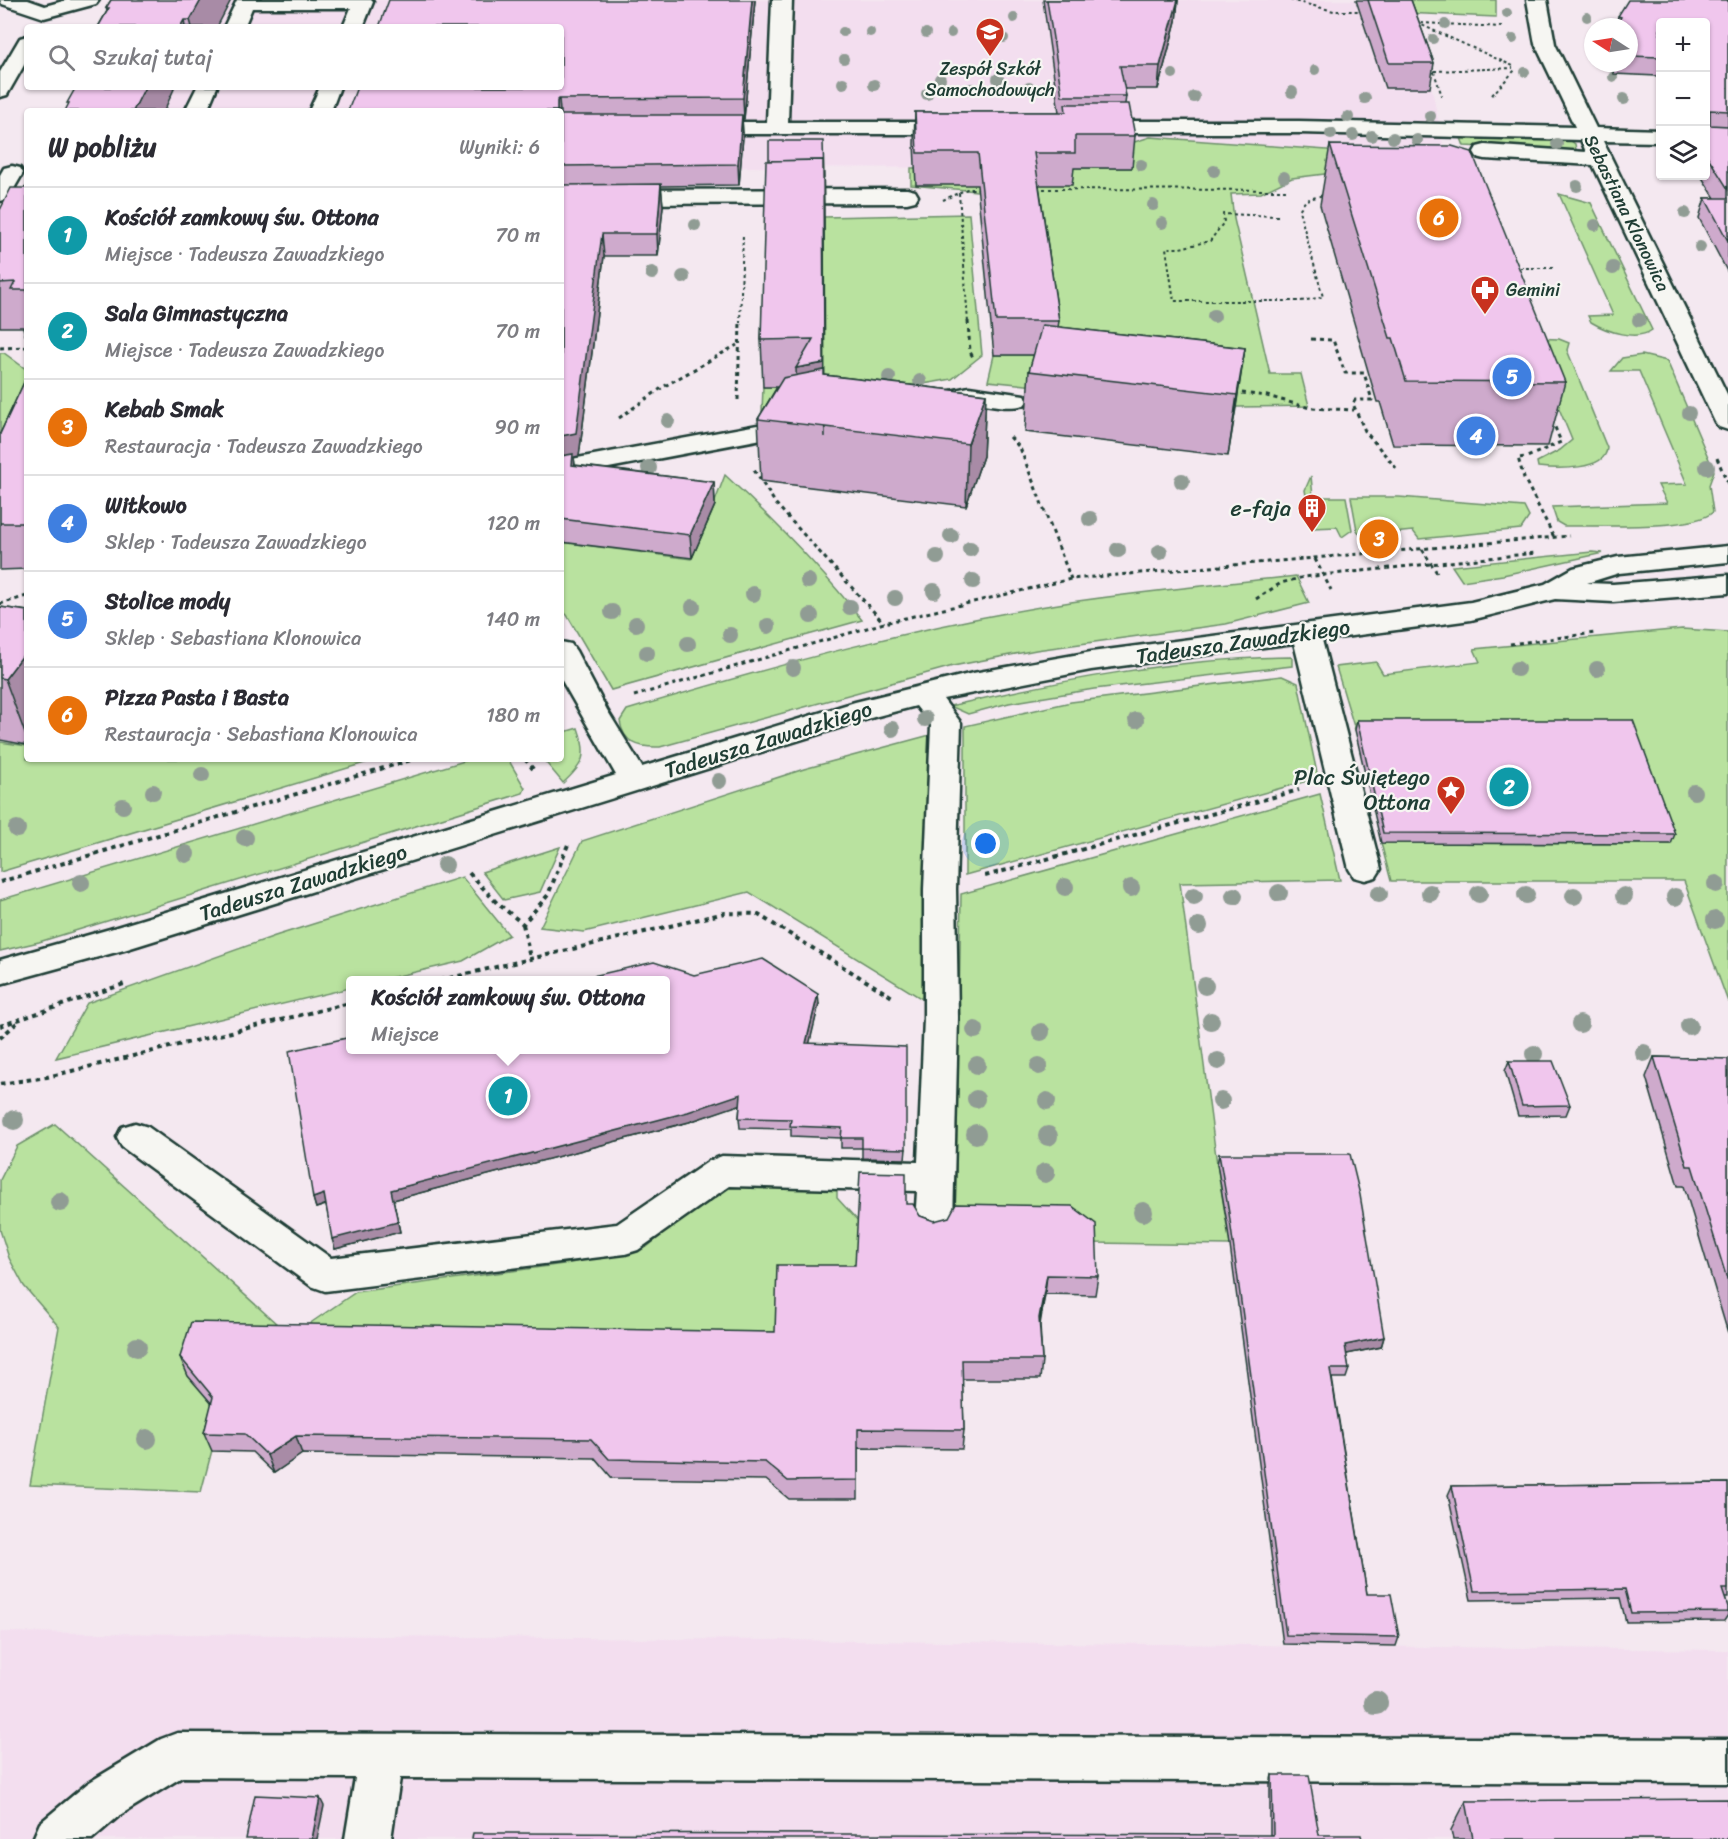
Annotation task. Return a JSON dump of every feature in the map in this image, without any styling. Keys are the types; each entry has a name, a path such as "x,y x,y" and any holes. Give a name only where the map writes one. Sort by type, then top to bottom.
{"street":[{"path":"9,0 40,20 89,0"},
{"path":"777,129 782,0"},
{"name":"Sebastiana Klonowica","path":"1537,0 1545,44 1728,422"},
{"path":"235,24 245,2 363,2 354,24"},
{"path":"0,91 24,47"},
{"path":"197,108 206,90"},
{"path":"321,108 329,90"},
{"path":"1070,127 1299,127 1656,136"},
{"path":"1152,127 1301,141 1601,159"},
{"path":"681,128 976,128"},
{"path":"0,194 12,173"},
{"path":"564,197 907,196"},
{"path":"922,404 969,395 1015,400"},
{"path":"564,468 828,420"},
{"name":"Tadeusza Zawadzkiego","path":"0,972 112,941 634,779 922,694 1031,671 1471,611 1555,590 1583,574 1618,565 1728,554"},
{"name":"Tadeusza Zawadzkiego","path":"1555,590 1613,593 1728,584"},
{"path":"1675,589 1728,604"},
{"path":"1306,633 1365,869"},
{"path":"564,657 592,710 634,779"},
{"path":"922,694 946,723 940,889 940,1018 934,1223"},
{"path":"135,1137 325,1275 625,1239 722,1171 936,1177"},
{"path":"56,1839 104,1799 177,1755 1728,1761"},
{"path":"368,1839 381,1756"}],"path":[{"path":"1290,0 1334,11 1365,11"},
{"path":"1509,27 1417,23 1517,68"},
{"path":"1434,71 1517,68"},
{"path":"1487,100 1517,68"},
{"path":"938,202 967,189 991,189"},
{"path":"1027,189 1288,190"},
{"path":"1278,216 1223,214 1224,222 1210,241 1180,248 1166,248 1174,301 1301,301 1323,297 1299,210 1306,200 1337,192"},
{"path":"959,193 970,352 987,391 969,395"},
{"path":"1505,267 1553,268"},
{"path":"1311,339 1333,340 1344,373 1364,373 1372,400 1355,400 1354,410 1366,435 1396,468"},
{"path":"616,420 663,387 738,344"},
{"path":"0,348 24,346"},
{"path":"1231,392 1267,396 1310,408 1354,410"},
{"path":"969,395 1020,448 1071,579"},
{"path":"1548,410 1561,442 1527,457 1518,458 1524,478 1554,537"},
{"path":"592,710 661,687 884,623 1071,579 1578,536"},
{"path":"1422,549 1441,580 1430,581"},
{"path":"1315,559 1332,592"},
{"path":"0,604 24,597"},
{"path":"1507,644 1599,633"},
{"path":"0,882 404,762"},
{"path":"940,889 1343,777"},
{"path":"523,924 548,895 570,843 569,837"},
{"path":"478,867 467,870 497,903 523,924 530,958"},
{"path":"460,976 725,913 757,914 924,1016 940,1018"},
{"path":"0,1026 132,981"},
{"path":"0,1084 47,1077 346,1004"},
{"path":"0,1038 21,1020"}],"shaded area":[{"name":"Zespół Szkół Samochodowych","path":"123,0 1390,0 1403,13 1432,89 1444,149 1132,168 564,167 564,108 70,108 78,90 564,90 564,24 111,24"},
{"path":"0,1632 1728,1650 1728,1839 0,1839"}],"green space":[{"path":"1390,0 1496,0 1496,17 1403,13"},
{"path":"1460,135 1568,139 1575,144 1576,150 1464,146"},
{"path":"1150,137 1448,159 1292,178 1261,193 1231,194 1234,219 1270,374 1301,374 1309,406 1237,407 988,381 994,355 1056,355 1033,191 977,191 911,185 911,168 1132,168 1128,144"},
{"path":"1559,194 1591,203 1652,330 1638,335 1621,334 1591,322 1588,316 1613,315"},
{"path":"969,214 982,355 952,379 762,412 763,387 824,386 824,217"},
{"path":"1530,338 1559,339 1569,343 1567,350 1607,448 1604,456 1598,461 1579,467 1538,467 1537,462 1560,450 1572,440"},
{"path":"0,353 4,353 24,368 24,417 0,466"},
{"path":"1642,355 1667,361 1714,471 1709,485 1713,512 1702,518 1665,525 1564,526 1557,522 1552,507 1667,503 1658,485 1687,484 1639,371 1611,371 1622,358"},
{"path":"725,475 796,545 862,620 611,690 564,612 564,542 691,559 702,535 701,528 705,528"},
{"path":"1311,476 1313,497 1346,497 1352,530 1342,537 1337,527 1312,528 1305,490"},
{"path":"1351,497 1399,497 1524,507 1529,517 1521,529 1419,539 1413,531 1361,536 1357,530"},
{"path":"1592,552 1603,553 1503,575 1462,581 1452,566"},
{"path":"1296,576 1309,603 1226,624 1036,650 953,666 660,747 633,743 625,734 620,721 627,710 847,648 958,622 1099,598"},
{"path":"1682,629 1728,632 1728,1002 1684,881 1391,881 1381,843 1671,844 1355,730 1336,667 1376,662 1383,674 1480,662 1474,649"},
{"path":"1292,657 1292,666 1094,689 1009,703 968,714 950,706 1120,672 1206,661"},
{"path":"1282,676 1298,683 1318,778 965,875 965,726 1071,702"},
{"path":"578,728 583,753 580,765 563,783 546,762 564,762 564,732"},
{"path":"930,735 922,999 749,892 584,932 540,927 582,841 804,769"},
{"path":"0,742 24,746 24,762 368,762 0,872"},
{"path":"461,762 510,762 525,788 523,793 39,942 0,951 0,900"},
{"path":"1320,794 1340,880 1180,883 1230,1245 1093,1243 955,1223 961,894"},
{"path":"560,847 540,892 504,900 482,872"},
{"path":"462,877 509,935 463,961 398,976 346,976 346,989 56,1058 87,1003 275,936"},
{"path":"55,1124 297,1342 221,1416 201,1492 30,1485 59,1327 24,1286 9,1258 0,1230 0,1180 17,1146"},
{"path":"731,1178 837,1183 837,1198 859,1222 856,1268 776,1351 306,1326 356,1292 571,1263 648,1246"}],"building":[{"path":"111,0 201,0 190,20 184,20 182,24 100,24 109,8 106,8"},
{"path":"389,0 752,0 743,98 559,99 557,108 349,108 356,90 564,90 564,24 380,24"},
{"path":"1047,0 1178,0 1160,66 1120,66 1126,96 1062,96"},
{"path":"1368,0 1411,0 1434,63 1389,63"},
{"path":"1628,0 1728,0 1728,111 1710,110 1710,18 1656,18 1656,57 1638,56 1638,18 1618,16"},
{"path":"74,90 144,90 134,108 66,108 69,103 67,103"},
{"path":"1065,104 1129,104 1135,136 1075,136 1075,153 1034,153 1059,321 996,321 978,153 917,153 915,112 1066,112"},
{"path":"564,115 742,115 738,164 564,166"},
{"path":"1710,125 1728,126 1728,189 1710,160"},
{"path":"769,141 823,141 824,178 823,160 769,161"},
{"path":"1330,145 1452,146 1472,152 1565,382 1406,381 1393,338 1390,338"},
{"path":"823,160 824,363 796,368 813,339 761,340 766,161"},
{"path":"661,184 657,234 602,234 576,433 564,435 564,185"},
{"path":"11,188 24,188 24,290 11,290 15,282 0,283 0,210"},
{"path":"1705,198 1728,198 1728,241"},
{"path":"1042,325 1245,348 1237,395 1029,371"},
{"path":"824,370 824,375 986,394 968,444 758,419 783,378"},
{"path":"24,382 24,523 0,523 0,434"},
{"path":"573,454 572,465 714,482 690,535 564,519 564,456"},
{"path":"0,607 24,611 24,654 5,679 0,678"},
{"path":"1357,720 1633,720 1675,834 1383,833"},
{"path":"763,959 818,994 806,1043 906,1047 906,1149 862,1148 862,1138 841,1138 842,1128 790,1126 791,1119 739,1118 741,1094 688,1112 391,1190 398,1222 332,1239 324,1194 313,1198 289,1051 346,1038 346,1054 670,1054 670,976 593,976 654,962 694,975"},
{"path":"1654,1057 1728,1059 1728,1282 1692,1166 1687,1166"},
{"path":"1509,1061 1553,1061 1570,1105 1522,1106"},
{"path":"1219,1154 1350,1154 1360,1195 1384,1337 1345,1345 1349,1369 1330,1369 1367,1594 1391,1594 1399,1637 1286,1635"},
{"path":"860,1172 906,1173 906,1204 913,1204 920,1216 934,1221 949,1217 956,1204 1072,1206 1096,1224 1098,1276 1047,1275 1039,1318 1042,1360 962,1360 964,1430 858,1429 858,1480 788,1481 765,1462 609,1459 591,1439 296,1436 267,1455 245,1434 204,1433 213,1397 180,1357 191,1322 775,1332 777,1265 855,1265"},
{"path":"1728,1483 1728,1589 1722,1589 1728,1612 1631,1613 1625,1589 1474,1591 1452,1486"},
{"path":"1272,1775 1309,1775 1319,1835 1361,1835 1362,1839 472,1839 473,1833 1273,1835"},
{"path":"255,1795 320,1798 312,1839 246,1839"},
{"path":"1728,1799 1728,1839 1473,1839 1466,1801"}],"place":[{"name":"Zespół Szkół Samochodowych","path":"990,58"},
{"name":"Pizza Pasta i Basta","path":"1439,218"},
{"name":"Gemini","path":"1485,316"},
{"name":"Stolice mody","path":"1512,377"},
{"name":"Witkowo","path":"1476,436"},
{"name":"e-faja","path":"1312,534"},
{"name":"Kebab Smak","path":"1379,539"},
{"name":"Sala Gimnastyczna","path":"1509,787"},
{"name":"Plac Świętego Ottona","path":"1451,816"},
{"name":"Kościół zamkowy św. Ottona","path":"508,1096"}]}
